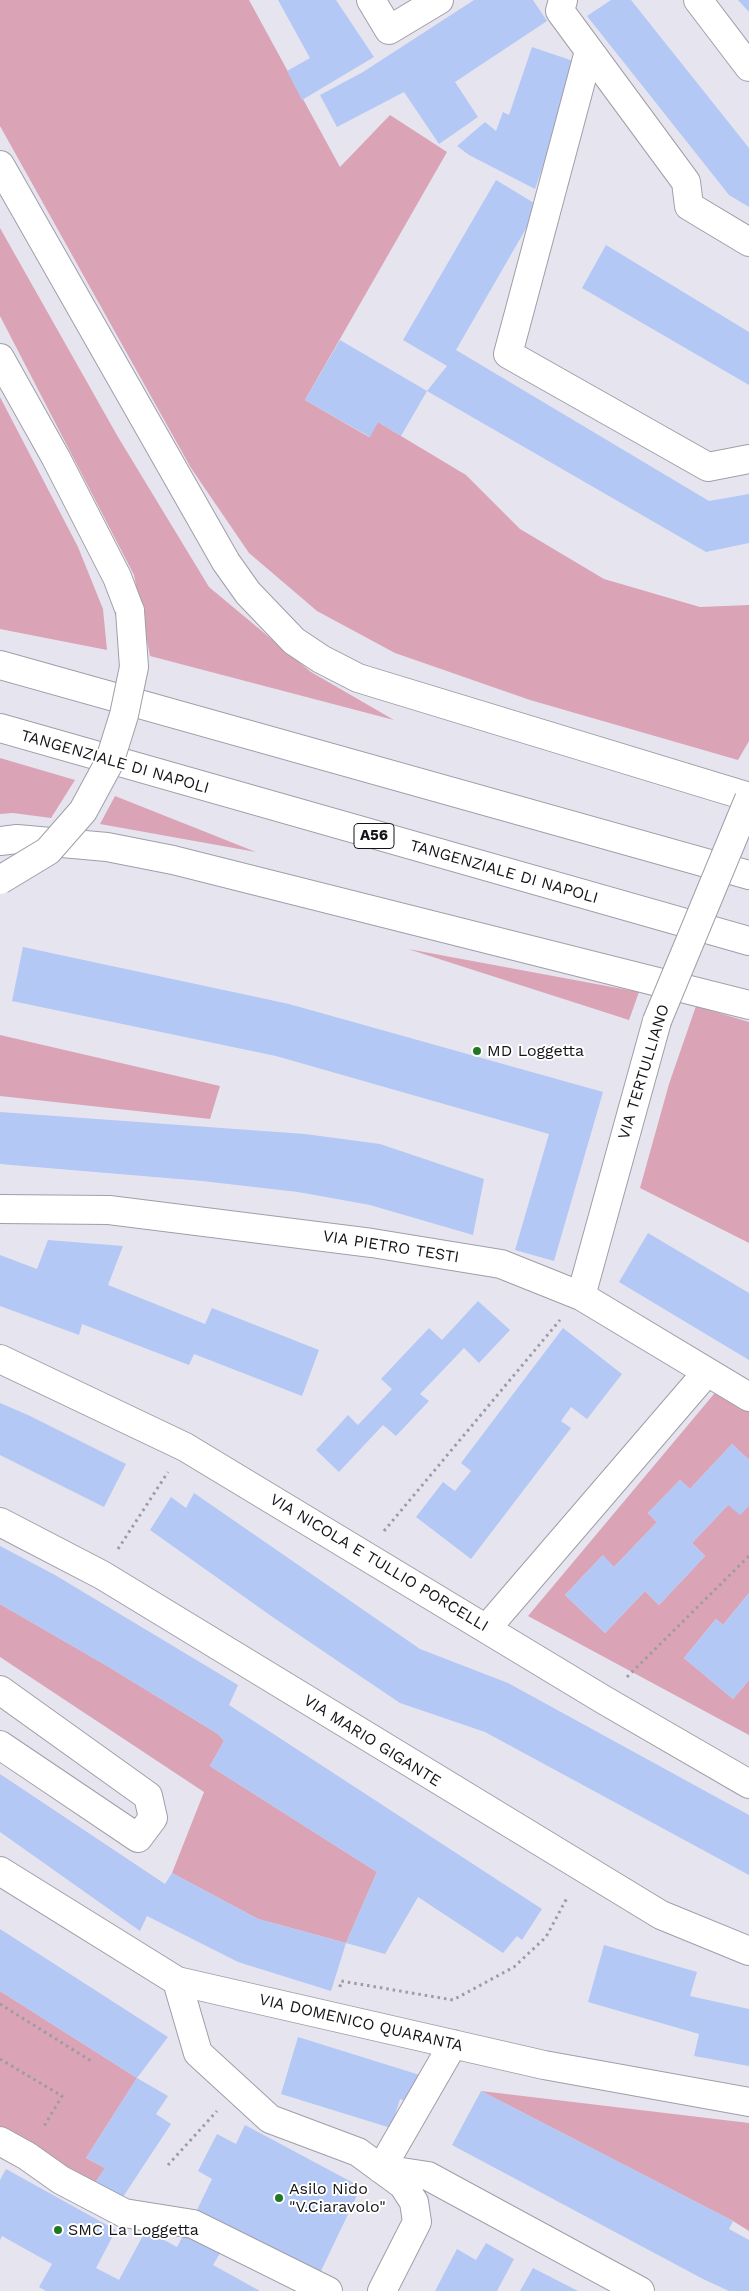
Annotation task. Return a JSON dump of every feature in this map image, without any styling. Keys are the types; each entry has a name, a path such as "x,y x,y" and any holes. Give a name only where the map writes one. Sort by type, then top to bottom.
{"main road":[{"path":"371,0 389,30 439,0"},
{"path":"563,0 560,11 686,182 689,206 749,242"},
{"path":"698,0 749,67"},
{"path":"589,51 508,354 708,467 749,459"},
{"path":"0,165 226,562 248,593 294,640 321,659 358,678 749,798"},
{"path":"0,358 117,577 130,611 134,667 124,715 109,763 83,811 48,851 0,880"},
{"path":"0,665 749,876"},
{"name":"TANGENZIALE DI NAPOLI","path":"0,728 749,941"},
{"name":"VIA TERTULLIANO","path":"580,1296 657,1021 749,798"},
{"path":"0,841 17,839 107,847 173,860 749,1005"},
{"name":"VIA PIETRO TESTI","path":"0,1208 108,1210 372,1243 501,1264 580,1296 749,1397"},
{"name":"VIA NICOLA E TULLIO PORCELLI","path":"0,1359 185,1447 604,1700 749,1784"},
{"path":"487,1628 707,1372"},
{"name":"VIA MARIO GIGANTE","path":"0,1522 102,1575 661,1915 749,1951"},
{"path":"0,1690 148,1796 153,1818 138,1838 0,1745"},
{"name":"VIA DOMENICO QUARANTA","path":"0,1871 177,1981 544,2065 749,2102"},
{"path":"177,1981 198,2053 270,2119 358,2152 403,2185 414,2202 417,2222 382,2291"},
{"path":"381,2169 453,2044"},
{"path":"0,2142 27,2156 61,2180 124,2213 193,2224 328,2291"},
{"path":"381,2169 428,2176 640,2291"}],"path":[{"path":"365,1554 580,1296"},
{"path":"102,1575 185,1447"},
{"path":"604,1700 749,1556"},
{"path":"341,1981 453,2000 514,1967 546,1937 583,1868"},
{"path":"0,2004 91,2061"},
{"path":"0,2060 62,2096 27,2156"},
{"path":"168,2164 237,2089"}],"shaded area":[{"path":"0,0 249,0 340,167 390,115 447,152 305,400 369,437 378,422 466,475 520,529 604,579 700,607 749,605 749,741 738,760 530,700 395,653 317,611 249,553 191,468 0,126"},
{"path":"0,228 118,437 209,587 311,672 394,720 150,656 134,575 0,316"},
{"path":"0,397 78,547 103,609 107,650 0,629"},
{"path":"0,758 75,780 51,818 13,813 0,814"},
{"path":"115,796 256,852 100,824"},
{"path":"408,949 639,992 629,1020"},
{"path":"696,1006 749,1022 749,1243 640,1188 669,1084"},
{"path":"0,1035 220,1086 210,1119 0,1096"},
{"path":"724,1382 749,1397 749,1460 732,1444 690,1489 680,1480 648,1513 657,1522 614,1567 602,1556 565,1595 605,1633 645,1591 659,1605 705,1556 692,1543 728,1505 749,1506 749,1593 723,1625 716,1619 684,1658 733,1699 749,1680 749,1735 528,1616"},
{"path":"0,1604 109,1667 218,1734 224,1741 210,1766 377,1872 346,1943 258,1919 172,1873 204,1792 0,1657"},
{"path":"0,1991 137,2078 86,2158 105,2168 95,2183 0,2129"},
{"path":"481,2091 749,2123 749,2231 733,2221"}],"building":[{"path":"278,0 336,0 374,57 302,100 287,71 310,58"},
{"path":"474,0 533,0 547,21 455,82 478,117 439,144 404,92 337,127 320,95 363,72"},
{"path":"611,0 631,0 749,148 749,207 729,195 587,16"},
{"path":"738,0 749,0 749,12"},
{"path":"532,47 579,63 535,189 469,155 457,146 485,122 496,131 503,112 509,115"},
{"path":"496,180 539,206 456,350 709,501 749,494 749,543 706,552 427,391 447,366 403,340"},
{"path":"606,245 749,332 749,385 582,288"},
{"path":"340,340 427,391 401,436 378,422 370,437 305,400"},
{"path":"23,947 289,1004 603,1092 554,1261 515,1250 549,1134 276,1056 12,1001"},
{"path":"0,1112 305,1134 380,1144 484,1179 473,1235 370,1205 298,1192 202,1181 0,1164"},
{"path":"648,1233 749,1293 749,1360 619,1282"},
{"path":"48,1240 123,1246 108,1285 205,1324 212,1308 319,1350 302,1396 194,1354 189,1365 82,1324 79,1335 0,1306 0,1255 37,1269"},
{"path":"478,1301 510,1330 479,1363 464,1348 420,1394 429,1401 396,1436 383,1425 339,1472 316,1450 348,1415 358,1425 392,1389 381,1379 429,1328 442,1340"},
{"path":"563,1328 622,1374 587,1419 571,1407 561,1421 571,1428 471,1559 416,1517 443,1482 455,1491 471,1471 461,1463"},
{"path":"0,1403 126,1464 104,1507 0,1455"},
{"path":"732,1444 749,1460 749,1506 740,1515 728,1505 692,1543 705,1556 659,1605 645,1591 605,1633 565,1595 603,1555 614,1567 657,1522 648,1513 680,1480 690,1489"},
{"path":"194,1493 420,1649 508,1683 749,1815 749,1875 485,1732 400,1703 274,1618 150,1530 171,1497 186,1508"},
{"path":"0,1546 55,1575 238,1685 229,1705 542,1909 522,1940 517,1936 503,1953 418,1897 385,1954 346,1943 377,1872 210,1766 224,1741 218,1734 109,1667 0,1604"},
{"path":"749,1593 749,1680 733,1699 684,1658 716,1619 723,1625"},
{"path":"0,1774 165,1884 172,1873 258,1919 346,1943 331,1991 238,1962 147,1916 140,1931 0,1832"},
{"path":"0,1929 168,2037 137,2078 0,1991"},
{"path":"604,1945 697,1972 690,1996 749,2009 749,2066 694,2056 699,2034 588,2002"},
{"path":"298,2037 423,2076 415,2104 400,2099 391,2128 281,2094"},
{"path":"137,2078 168,2096 156,2114 171,2124 121,2200 95,2183 105,2168 86,2158"},
{"path":"481,2091 733,2221 729,2229 749,2240 749,2291 729,2291 703,2279 452,2145"},
{"name":"Asilo Nido \"V.Ciaravolo\"","path":"245,2125 361,2187 320,2273 197,2210 212,2179 198,2171 217,2134 236,2144"},
{"name":"SMC La Loggetta","path":"6,2169 116,2230 96,2268 119,2280 146,2230 177,2247 186,2230 222,2250 213,2265 260,2291 46,2291 39,2287 52,2264 2,2236 0,2240 0,2180"},
{"path":"486,2243 514,2259 497,2291 435,2291 457,2249 476,2260"},
{"path":"533,2268 578,2291 520,2291"}],"place":[{"name":"MD Loggetta","path":"477,1051"},
{"name":"Asilo Nido \"V.Ciaravolo\"","path":"279,2198"},
{"name":"SMC La Loggetta","path":"58,2230"}]}
